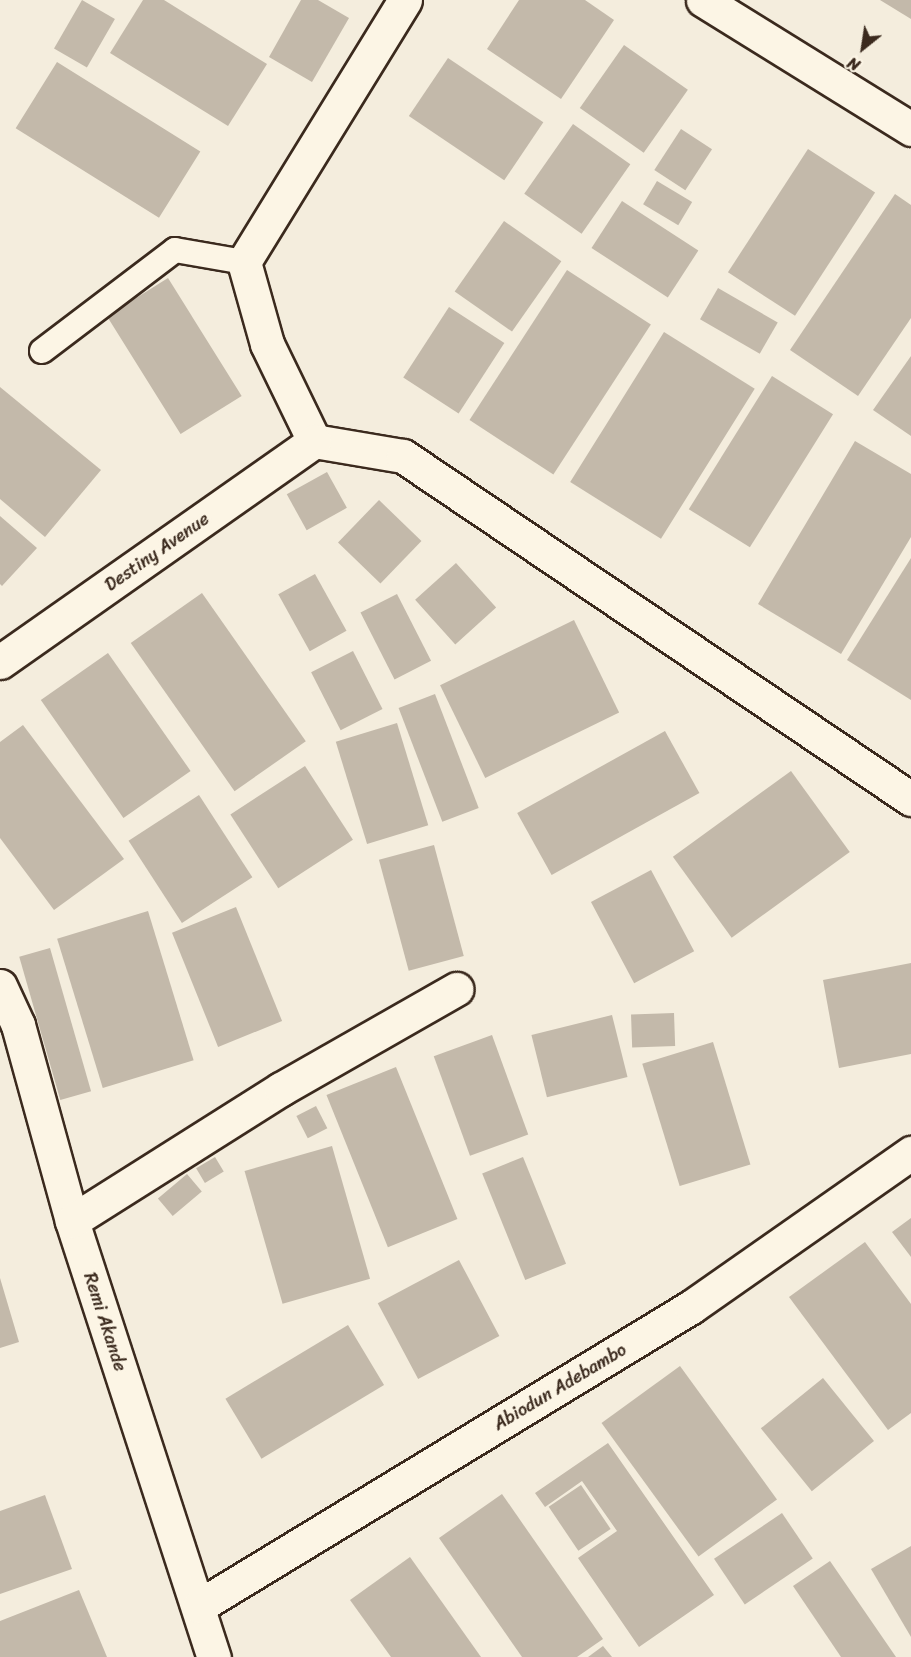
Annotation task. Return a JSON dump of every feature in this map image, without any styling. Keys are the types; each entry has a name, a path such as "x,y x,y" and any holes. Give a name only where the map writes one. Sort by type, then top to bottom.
{"street":[{"path":"405,0 244,261 267,344 314,441 403,456 911,800"},
{"path":"703,0 911,129"},
{"name":"Destiny Avenue","path":"0,662 314,441"},
{"name":"Remi Akande","path":"0,986 18,1025 72,1221 214,1657"},
{"path":"72,1221 281,1089 456,989"},
{"name":"Abiodun Adebambo","path":"199,1606 690,1307 911,1153"}],"lane":[{"path":"42,351 175,250 244,261"}],"building":[{"path":"82,0 115,19 87,67 54,48"},
{"path":"143,0 164,0 267,64 228,126 110,53"},
{"path":"301,0 318,0 349,18 312,82 269,57"},
{"path":"519,0 585,0 614,20 561,99 487,49"},
{"path":"880,0 911,0 911,19"},
{"path":"624,45 688,90 644,153 580,108"},
{"path":"448,58 543,122 504,180 409,116"},
{"path":"57,62 200,152 159,218 16,128"},
{"path":"573,124 630,164 582,234 524,194"},
{"path":"681,129 712,149 685,190 654,170"},
{"path":"808,149 875,193 795,316 728,272"},
{"path":"657,181 692,202 678,225 643,204"},
{"path":"895,194 911,205 911,318 858,396 790,350"},
{"path":"622,201 698,251 668,298 592,248"},
{"path":"504,221 561,261 512,332 455,291"},
{"path":"567,270 651,324 553,475 470,420"},
{"path":"168,278 242,396 181,434 107,316"},
{"path":"718,288 778,323 760,354 700,319"},
{"path":"449,307 504,343 459,413 403,377"},
{"path":"664,332 755,389 661,539 570,482"},
{"path":"911,356 911,436 873,410"},
{"path":"772,376 833,414 750,547 689,509"},
{"path":"0,387 101,470 45,537 0,499"},
{"path":"855,441 911,474 911,537 841,654 758,604"},
{"path":"327,472 347,508 307,530 287,494"},
{"path":"379,500 421,541 380,583 338,542"},
{"path":"0,516 37,548 2,586 0,584"},
{"path":"911,558 911,700 847,660"},
{"path":"456,563 496,608 455,644 415,600"},
{"path":"315,574 347,631 310,651 278,594"},
{"path":"202,593 306,741 235,791 131,643"},
{"path":"397,594 431,661 395,679 360,613"},
{"path":"574,620 619,713 485,778 440,685"},
{"path":"353,651 383,709 341,730 311,672"},
{"path":"108,653 191,771 123,818 41,700"},
{"path":"435,694 479,808 442,822 399,708"},
{"path":"397,723 428,825 367,844 336,742"},
{"path":"23,725 124,859 54,910 0,838 0,742"},
{"path":"665,731 699,793 552,875 517,813"},
{"path":"305,766 353,840 278,888 230,814"},
{"path":"791,771 850,852 732,938 673,857"},
{"path":"199,795 252,877 182,923 129,841"},
{"path":"434,845 464,956 409,971 379,860"},
{"path":"651,870 694,951 634,983 591,902"},
{"path":"236,907 282,1021 218,1047 172,933"},
{"path":"148,911 194,1060 103,1088 57,939"},
{"path":"50,948 91,1091 60,1100 19,957"},
{"path":"911,963 911,1054 839,1068 823,980"},
{"path":"674,1013 675,1046 632,1047 631,1015"},
{"path":"612,1015 627,1077 547,1097 531,1035"},
{"path":"492,1035 528,1135 470,1156 434,1056"},
{"path":"713,1042 750,1164 680,1186 642,1064"},
{"path":"396,1067 457,1219 388,1247 326,1095"},
{"path":"316,1106 327,1128 308,1138 296,1116"},
{"path":"332,1146 370,1279 283,1304 245,1171"},
{"path":"215,1157 224,1172 205,1183 196,1168"},
{"path":"523,1157 566,1264 525,1280 482,1173"},
{"path":"187,1174 202,1192 173,1216 158,1198"},
{"path":"911,1218 911,1257 892,1232"},
{"path":"865,1242 911,1304 911,1413 888,1430 789,1297"},
{"path":"459,1260 499,1336 418,1379 378,1303"},
{"path":"0,1278 19,1342 0,1348"},
{"path":"348,1325 384,1385 261,1459 225,1399"},
{"path":"680,1366 777,1499 699,1557 602,1423"},
{"path":"823,1378 874,1441 812,1491 761,1428"},
{"path":"608,1443 714,1595 639,1647 578,1558 617,1531 582,1481 545,1507 535,1493"},
{"path":"581,1485 611,1529 578,1551 549,1507"},
{"path":"502,1494 603,1639 577,1657 522,1657 439,1538"},
{"path":"45,1495 72,1569 0,1594 0,1511"},
{"path":"782,1513 813,1559 745,1604 714,1559"},
{"path":"911,1546 911,1637 871,1569"},
{"path":"410,1557 481,1657 391,1657 350,1600"},
{"path":"830,1561 896,1657 841,1657 793,1586"},
{"path":"79,1590 107,1657 0,1657 0,1621"},
{"path":"603,1646 612,1657 588,1657"}]}
